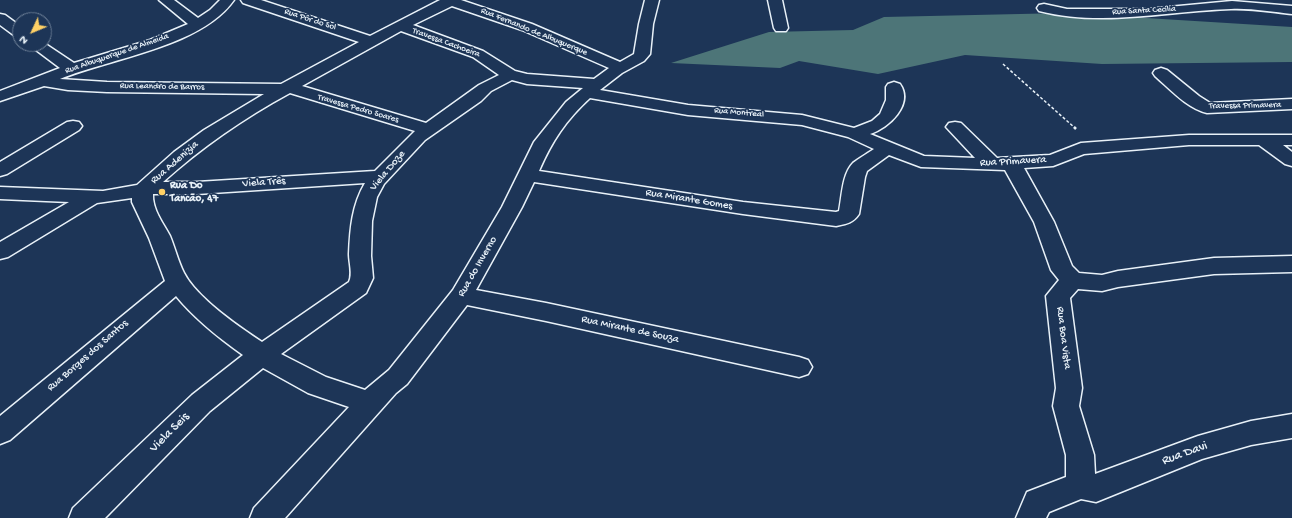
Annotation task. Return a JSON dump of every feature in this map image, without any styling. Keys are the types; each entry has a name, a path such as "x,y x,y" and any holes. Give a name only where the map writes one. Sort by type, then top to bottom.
{"street":[{"path":"166,0 198,25"},
{"name":"Rua Albuquerque de Almeida","path":"1,96 72,69 148,45 198,25 216,14 227,0"},
{"name":"Rua Pôr do Sol","path":"248,0 372,40"},
{"name":"Rua Adenizia","path":"371,403 317,385 279,366 236,337 195,303 174,277 160,238 142,202 145,189 181,156 210,134 286,88 372,40 451,0"},
{"name":"Rua Fernando de Albuquerque","path":"451,0 527,27 620,67"},
{"name":"Rua do Inverno","path":"265,518 371,403 398,377 461,296 512,207 543,142 572,106 592,88 620,67 640,58 652,0"},
{"path":"775,0 781,28"},
{"name":"Rua Santa Cecília","path":"1044,8 1067,13 1147,13 1232,5 1292,10"},
{"path":"0,18 12,27"},
{"name":"Travessa Cachoeira","path":"401,26 478,54 510,75"},
{"path":"47,52 72,69"},
{"name":"Travessa Primavera","path":"1161,73 1193,100 1207,108 1292,104"},
{"path":"510,75 527,79 592,88"},
{"name":"Viela Doze","path":"261,355 358,287 362,278 360,256 362,221 367,197 376,182 419,136 475,97 485,88 510,75"},
{"name":"Rua Leandro de Barros","path":"42,81 68,85 107,87 286,88"},
{"path":"854,133 874,127 889,117 895,95 894,87"},
{"name":"Travessa Pedro Soares","path":"286,88 429,129"},
{"name":"Rua Montreal","path":"592,88 619,97 688,110 714,111 802,120 854,133 887,148"},
{"path":"0,170 73,126"},
{"path":"956,127 1002,164 1026,192 1044,222 1062,270 1074,280 1102,283 1118,279 1214,266 1292,264"},
{"name":"Rua Primavera","path":"887,148 921,161 939,163 1002,164 1053,160 1074,150 1190,140 1292,140"},
{"path":"1263,140 1292,160"},
{"name":"Rua Mirante Gomes","path":"528,175 743,208 836,219 844,218 848,214 855,177 859,168 887,148"},
{"name":"Viela Três","path":"0,193 94,196 119,195 145,189 197,188 382,176"},
{"path":"0,252 94,196"},
{"name":"Rua Boa Vista","path":"1074,280 1058,296 1069,388 1066,406 1080,455 1080,485"},
{"name":"Rua Borges dos Santos","path":"0,432 178,282"},
{"name":"Rua Mirante de Souza","path":"461,296 546,312 799,367"},
{"name":"Viela Seis","path":"84,518 200,403 261,355"},
{"name":"Rua Davi","path":"1080,485 1096,488 1198,448 1250,433 1292,426"},
{"path":"1031,518 1038,502 1080,485"}],"path":[{"path":"1003,64 1091,142 1094,148"}],"green space":[{"path":"1065,13 1292,27 1292,62 1102,64 965,55 878,74 799,61 780,68 671,63 769,32 853,30 884,17"}],"place":[{"name":"Rua Do Tancão, 47","path":"162,192"}]}
